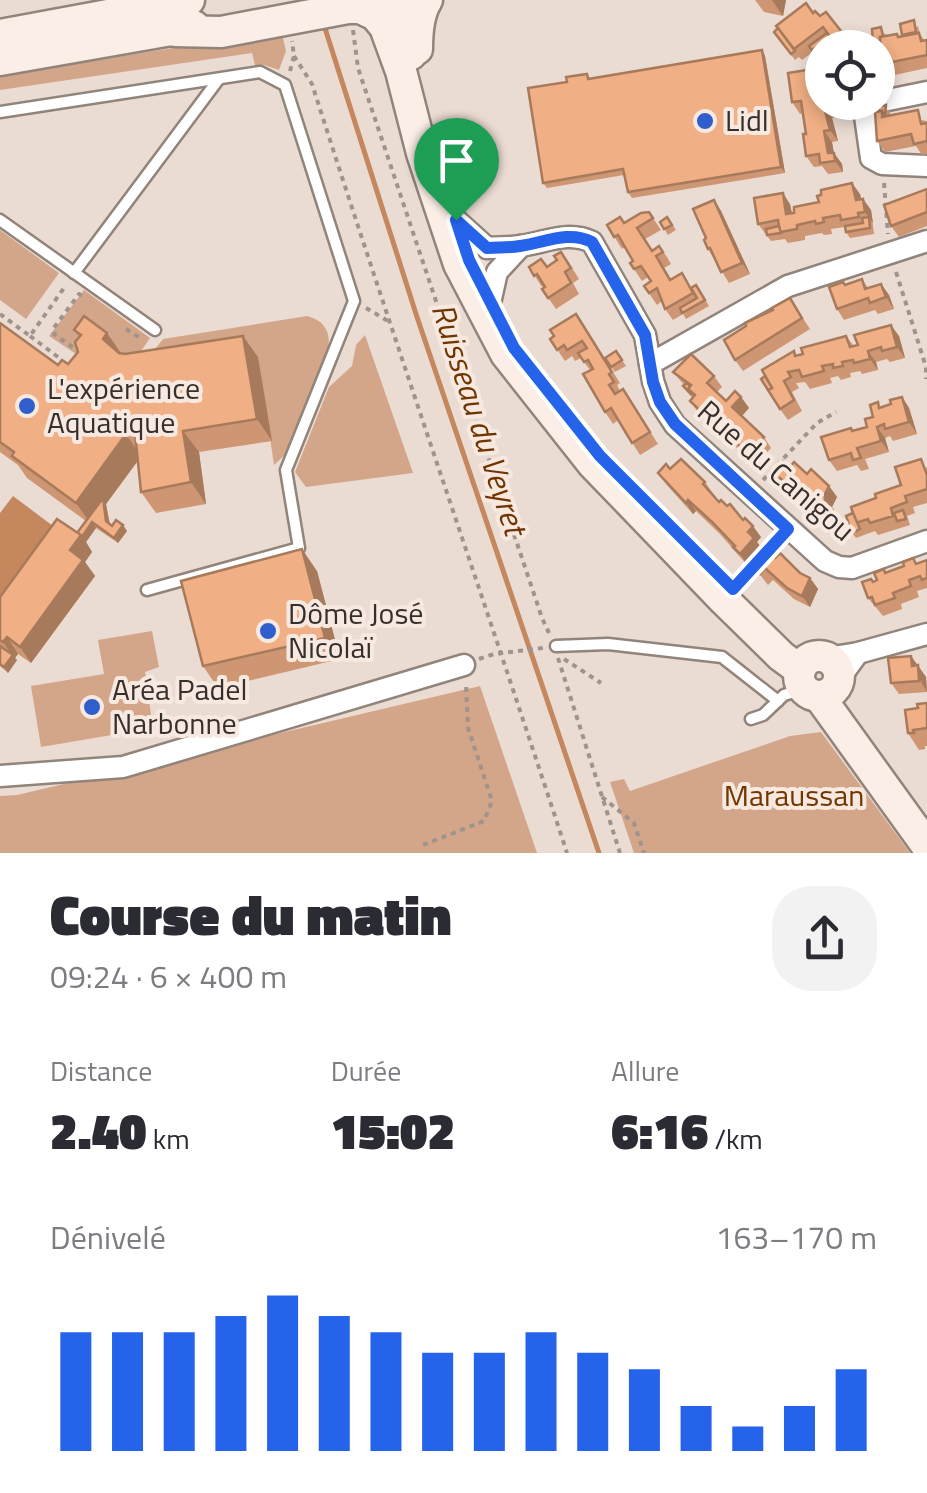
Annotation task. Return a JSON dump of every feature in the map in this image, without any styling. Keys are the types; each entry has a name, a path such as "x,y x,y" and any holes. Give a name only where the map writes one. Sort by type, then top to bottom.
{"main road":[{"path":"394,0 403,17 429,136 469,260 514,348 600,456 733,589 842,712 927,828"},
{"path":"417,77 417,31 427,0"},
{"path":"5,51 166,11 220,32 292,12 350,16 360,8 375,15 384,27 401,71 422,153 459,264 506,354 592,463 780,656 814,680 927,846"},
{"path":"5,51 166,11"}],"street":[{"path":"895,98 927,92"},
{"path":"872,120 877,161 927,166"},
{"name":"Rue du Canigou","path":"456,220 487,248 562,237 582,237 592,242 645,335 660,402 675,424 825,562 852,568 927,542"},
{"path":"650,364 788,286 927,240"},
{"path":"490,302 497,272 521,246"},
{"path":"814,680 858,652 927,634"},
{"path":"0,776 122,766 472,662"}],"lane":[{"path":"0,112 260,72 286,85 354,301 286,470 298,548 147,590"},
{"path":"74,273 218,80"},
{"path":"0,220 152,328"},
{"path":"553,646 608,644 722,657 814,680"},
{"path":"751,719 814,680"}],"path":[{"path":"286,85 294,56 292,12"},
{"path":"350,16 358,68 393,177 620,853"},
{"path":"294,56 312,84 567,853"},
{"path":"877,161 890,254 926,367 926,380"},
{"path":"30,336 74,273"},
{"path":"87,358 53,330 79,294 94,305"},
{"path":"354,301 388,321"},
{"path":"0,314 61,360"},
{"path":"124,327 140,338 152,328"},
{"path":"750,494 817,423 836,412"},
{"path":"733,589 788,529"},
{"path":"422,845 484,821 492,801 468,728 472,662 553,646"},
{"path":"553,646 565,662 602,683"},
{"path":"602,797 634,823 644,853"}],"green space":[{"path":"277,31 282,34 286,51 279,70 255,65 252,53 0,90 0,76"},
{"path":"0,230 59,273 26,319 0,300"},
{"path":"84,290 150,338 129,369 91,364 49,336"},
{"path":"307,316 326,329 328,351 287,453 274,465 258,357 136,373 163,339"},
{"path":"365,335 413,473 306,487 295,472 329,387 352,366 356,345"},
{"name":"Aréa Padel Narbonne","path":"152,631 159,667 145,672 153,728 41,747 31,686 104,674 98,640"},
{"path":"480,686 537,853 0,853 0,796"},
{"name":"Maraussan","path":"821,732 910,853 634,853 610,782 624,779 630,791 790,736"}],"shaded area":[{"path":"13,496 57,529 0,607 0,513"}],"building":[{"path":"806,3 813,13 820,16 826,12 840,30 805,30 805,41 794,49 776,26"},
{"path":"914,20 916,32 902,35 900,24"},
{"path":"778,28 795,51 791,54 774,32"},
{"path":"919,33 921,41 927,40 927,55 895,61 895,34"},
{"path":"762,50 781,167 628,192 623,169 543,183 528,88 567,82 566,77 587,74 588,79"},
{"path":"805,70 805,120 827,120 830,130 824,131 828,153 834,153 835,161 820,163 819,154 806,156 801,101 792,102 788,73"},
{"path":"918,110 921,124 927,123 927,141 914,144 911,134 877,141 876,120 895,120 895,114"},
{"path":"852,183 856,200 863,199 865,212 858,213 859,217 823,218 824,222 797,225 797,229 780,232 778,220 758,224 754,198 783,193 786,214 794,213 794,207 819,202 821,190"},
{"path":"927,189 927,212 891,226 884,205"},
{"path":"714,200 742,263 721,272 693,209"},
{"path":"649,212 653,218 637,228 652,251 659,246 663,252 656,256 670,280 682,273 693,293 665,309 657,288 649,293 644,286 651,281 641,266 634,269 618,235 614,237 607,225 620,217 624,223"},
{"path":"667,217 672,225 664,229 660,222"},
{"path":"869,217 870,228 846,232 845,226 863,223 862,218"},
{"path":"779,226 781,233 767,235 766,229"},
{"path":"561,252 571,268 565,272 571,283 548,298 542,289 545,287 529,267 541,259 547,267"},
{"path":"862,279 865,289 881,284 886,297 870,303 868,298 837,309 829,287"},
{"path":"696,285 705,300 682,313 680,308 697,298 691,288"},
{"path":"790,298 802,318 735,360 724,340 745,323"},
{"path":"576,314 612,372 609,374 614,382 609,385 615,394 623,389 650,432 632,443 611,408 605,412 583,374 593,369 578,353 587,348 582,341 567,350 564,345 557,350 550,339 554,336 550,330"},
{"path":"84,316 107,333 103,339 125,354 243,336 257,419 183,431 191,482 141,492 135,433 126,434 76,503 12,456 14,452 0,442 0,323 58,365 62,360 68,364 78,352 75,342 81,335 74,330"},
{"path":"891,325 897,347 868,351 870,359 842,362 843,366 833,368 833,364 822,366 824,371 802,377 799,370 788,372 791,377 784,381 794,400 780,409 762,370 794,351 795,356 803,354 801,348 846,336 850,347 858,345 854,335"},
{"path":"616,351 622,360 611,367 605,358"},
{"path":"691,354 714,376 707,383 726,401 735,391 741,397 732,407 764,437 747,454 690,401 695,395 688,389 691,385 673,372"},
{"path":"765,376 772,388 768,390 761,379"},
{"path":"902,397 909,422 885,429 884,424 877,427 881,441 857,448 861,458 853,460 851,453 829,460 821,437 867,427 865,419 873,417 870,405 878,402 879,408"},
{"path":"681,459 719,502 730,504 753,526 748,532 754,538 740,554 712,522 688,500 686,503 658,473 666,464 670,469"},
{"path":"921,459 927,489 905,496 907,502 891,508 893,516 856,523 851,507 901,485 895,467"},
{"path":"783,461 790,467 794,462 807,474 811,469 829,486 822,504 831,512 820,523 800,498 797,501 789,494 792,489 780,478 776,482 769,475"},
{"path":"103,498 106,521 112,526 116,520 123,525 114,538 92,522 82,537 77,533"},
{"path":"903,510 906,519 897,521 894,513"},
{"path":"853,513 860,529 852,533 846,516"},
{"path":"57,519 81,535 70,550 83,560 20,647 7,637 3,642 0,597"},
{"name":"Dôme José Nicolaï","path":"302,549 325,638 203,666 181,581"},
{"path":"768,552 775,558 780,553 810,578 802,596 765,568 760,574 754,567"},
{"path":"913,558 916,564 927,560 927,578 909,580 911,586 893,593 895,598 875,605 862,582 873,582 877,580 874,573 904,566 903,562"},
{"path":"0,646 13,655 4,667 0,664"},
{"path":"911,656 912,666 918,665 919,681 891,683 888,658"},
{"path":"927,703 927,728 908,733 905,710"}],"waterway":[{"name":"Ruisseau du Veyret","path":"323,22 417,317 599,853"}],"place":[{"name":"Lidl","path":"705,121"},
{"name":"L'expérience Aquatique","path":"27,406"},
{"name":"Dôme José Nicolaï","path":"268,631"},
{"name":"Aréa Padel Narbonne","path":"92,707"}],"route":[{"path":"456,220 487,248 562,237 582,237 592,242 645,335 653,382 660,402 675,424 788,529 733,589 600,456 514,348 469,260 456,220"}]}
